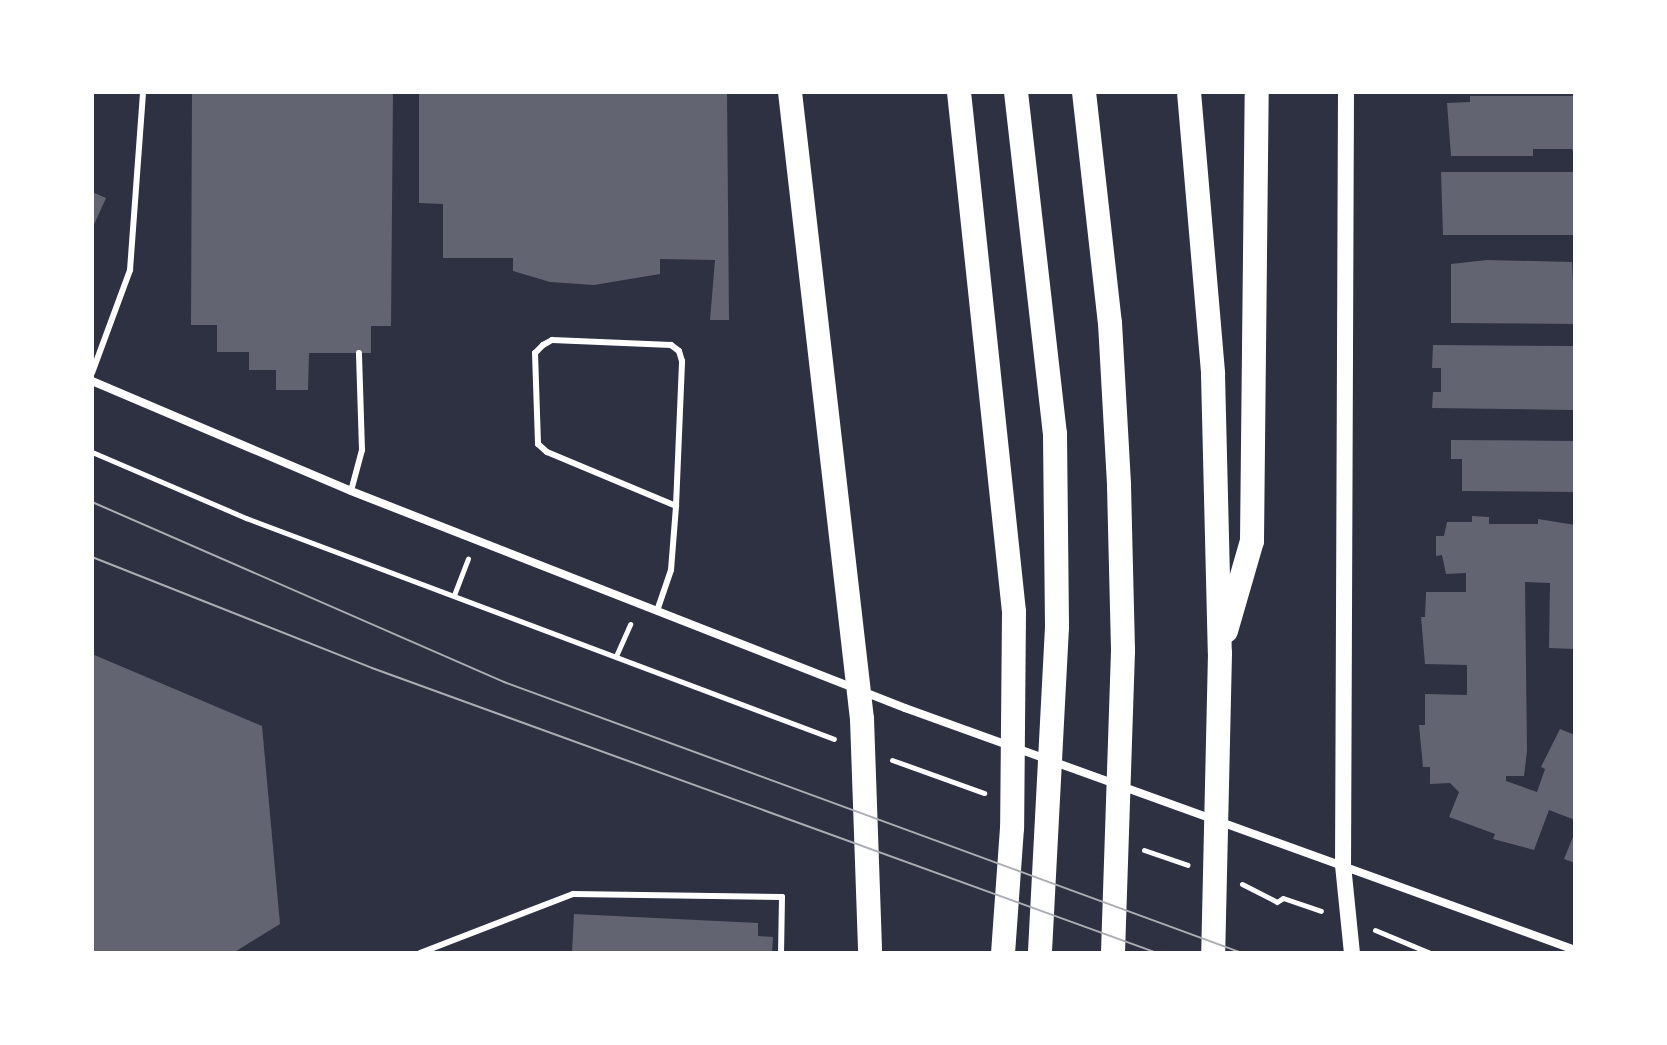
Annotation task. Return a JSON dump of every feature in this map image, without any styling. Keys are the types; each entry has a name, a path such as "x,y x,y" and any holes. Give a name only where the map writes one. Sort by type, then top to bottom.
{"highway":[{"path":"790,92 862,719 870,953"},
{"path":"959,92 1014,612 1012,828 1003,953"},
{"path":"1016,92 1055,434 1057,627 1040,953"},
{"path":"1084,92 1110,323 1123,651 1113,953"},
{"path":"1189,92 1213,374 1220,653 1213,953"},
{"path":"1220,653 1252,541 1257,92"}],"main road":[{"path":"1346,92 1343,865 1352,953"}],"street":[{"path":"92,381 351,491 905,708 1575,950"}],"lane":[{"path":"92,373 130,270 143,92"},
{"path":"657,611 671,570 676,506 679,351 671,345 552,340 543,345 535,353 538,444 547,452 676,506"},
{"path":"351,491 362,450 359,353"},
{"path":"420,953 573,894 782,897 781,953"}],"path":[{"path":"92,452 454,595 801,726"},
{"path":"454,595 476,540"},
{"path":"616,656 638,604"}],"building":[{"path":"192,92 393,92 391,326 371,326 371,353 309,353 308,390 276,390 276,370 249,370 249,352 217,352 217,325 191,325"},
{"path":"419,92 727,92 729,320 710,320 715,260 660,259 660,274 594,285 550,282 513,271 513,258 443,258 443,204 419,203"},
{"path":"1470,96 1575,96 1575,157 1572,149 1533,149 1533,156 1451,156 1447,103 1470,102"},
{"path":"1441,172 1575,172 1575,235 1443,235"},
{"path":"92,192 106,198 92,229"},
{"path":"1487,260 1572,262 1575,324 1451,323 1451,264"},
{"path":"1433,345 1575,346 1575,410 1432,408 1433,392 1441,392 1441,368 1432,368"},
{"path":"1451,440 1575,441 1575,492 1462,491 1462,459 1451,459"},
{"path":"1472,516 1489,517 1489,524 1538,524 1538,519 1575,525 1575,649 1549,648 1550,583 1525,582 1527,751 1524,776 1506,776 1506,781 1537,792 1545,769 1541,767 1560,729 1575,735 1575,820 1549,810 1534,850 1493,839 1495,834 1449,817 1459,792 1450,783 1430,784 1430,767 1423,767 1419,725 1425,725 1425,694 1467,695 1467,665 1425,664 1421,617 1425,617 1426,592 1466,592 1466,573 1446,574 1442,555 1436,556 1436,536 1444,536 1447,522 1472,522"},
{"path":"92,654 262,726 280,924 233,953 92,953"},
{"path":"1575,832 1575,863 1564,859"},
{"path":"574,914 758,923 758,936 773,937 772,953 572,953"}],"tram line":[{"path":"92,502 504,682 1242,953"},
{"path":"92,557 372,668 1157,953"}]}
